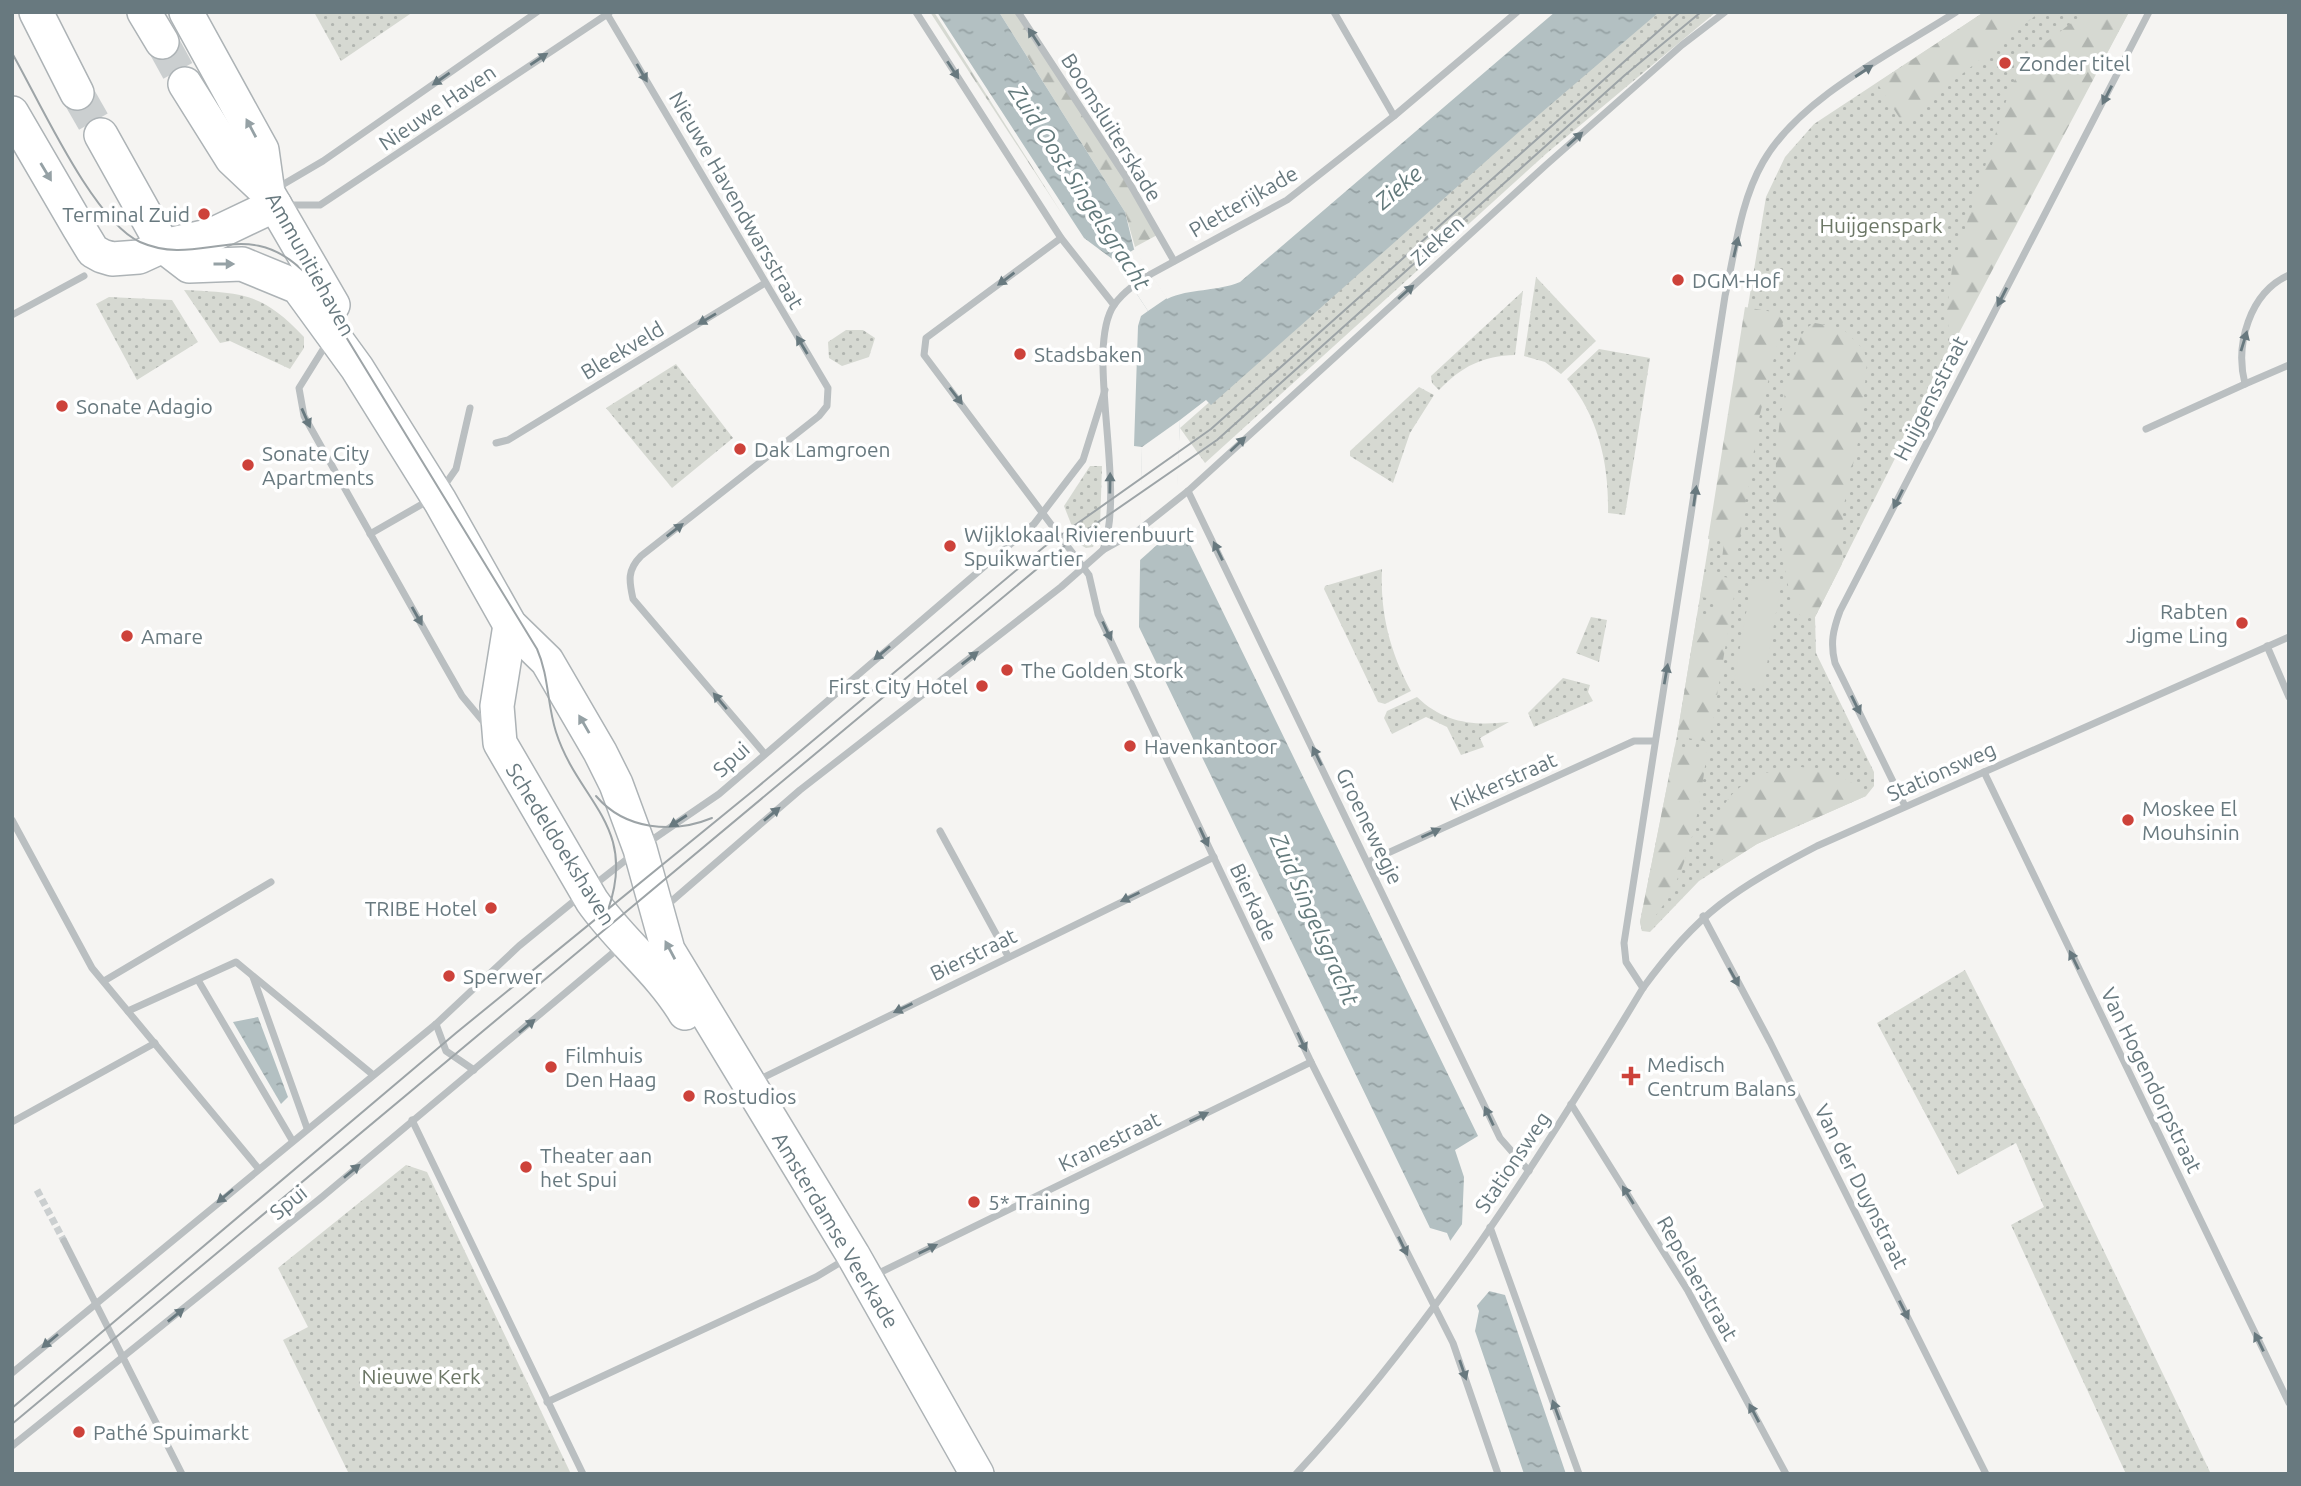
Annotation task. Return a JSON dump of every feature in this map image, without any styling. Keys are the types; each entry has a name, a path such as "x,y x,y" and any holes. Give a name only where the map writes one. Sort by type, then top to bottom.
{"street":[{"path":"36,12 77,93"},
{"path":"144,12 162,42"},
{"name":"Ammunitiehaven","path":"186,12 262,150 272,199 356,342 357,368"},
{"name":"Nieuwe Haven","path":"272,199 537,12"},
{"path":"916,12 1061,238 1114,305 1107,328 1105,390 1110,460 1108,536 1103,550 1085,568"},
{"name":"Boomsluiterskade","path":"1018,12 1126,177 1174,261"},
{"path":"1334,12 1394,116"},
{"name":"Pletterijkade","path":"1114,305 1131,287 1151,274 1287,200 1394,116 1517,12"},
{"name":"Zieken","path":"1103,550 1139,530 1188,491 1557,156 1682,45 1725,12"},
{"path":"1643,988 1626,962 1624,943 1725,296 1754,180 1775,144 1805,111 1956,12"},
{"name":"Huijgensstraat","path":"1905,806 1835,663 1831,647 1833,631 1840,611 2150,12"},
{"name":"Nieuwe Haven","path":"272,199 320,205 608,13"},
{"name":"Nieuwe Havendwarsstraat","path":"608,13 828,388 827,406 641,556 628,577 633,599 764,753"},
{"path":"12,113 93,251 112,259 212,235 272,199 232,159 185,84"},
{"path":"101,135 151,251"},
{"name":"Bierkade","path":"1061,238 926,338 924,355 1085,568 1094,590 1098,614 1213,857 1311,1062 1454,1343 1498,1474"},
{"name":"Ammunitiehaven","path":"151,251 189,266 242,264 298,287 331,336 357,368 436,496 510,625 537,649 567,695 616,784 640,849 642,927"},
{"path":"2245,384 2240,350 2257,302 2267,288 2289,275"},
{"path":"12,315 84,276"},
{"name":"Bleekveld","path":"496,443 508,440 765,283"},
{"name":"Schedeldoekshaven","path":"331,336 299,388 298,398 304,416 462,696 500,743 586,892 642,927"},
{"path":"2146,429 2289,365"},
{"path":"1045,513 1083,460 1105,390"},
{"path":"370,534 436,496 456,469 470,408"},
{"name":"Groenewegje","path":"1188,491 1500,1138 1529,1171"},
{"name":"Spui","path":"12,1373 436,1024 519,946 640,849 719,794 1045,513"},
{"name":"Spui","path":"12,1446 474,1070 800,790 1085,568"},
{"name":"Schedeldoekshaven","path":"500,743 497,706 510,625"},
{"name":"Stationsweg","path":"1296,1474 1436,1307 1529,1171 1643,988 1664,959 1703,916 1747,883 1817,846 2289,637"},
{"path":"2267,646 2289,697"},
{"name":"Kikkerstraat","path":"1368,862 1634,741 1654,741"},
{"name":"Van Hogendorpstraat","path":"1984,772 2289,1403"},
{"path":"12,820 92,968 258,1168"},
{"path":"940,831 1008,956"},
{"name":"Bierstraat","path":"749,1085 1213,857"},
{"path":"104,981 271,883"},
{"name":"Van der Duynstraat","path":"1703,916 1770,1042 1986,1474"},
{"name":"Amsterdamse Veerkade","path":"642,927 668,950 749,1085 853,1271 955,1474"},
{"name":"Amsterdamse Veerkade","path":"642,927 679,1003 853,1271 977,1474"},
{"path":"128,1011 236,962 372,1074"},
{"path":"253,976 307,1128"},
{"path":"198,980 292,1140"},
{"path":"436,1024 446,1051 474,1070"},
{"path":"12,1122 155,1043"},
{"name":"Kranestraat","path":"547,1402 578,1385 853,1271 1311,1062"},
{"name":"Repelaerstraat","path":"1571,1104 1688,1291 1786,1474"},
{"path":"412,1120 583,1474"},
{"path":"1490,1227 1579,1474"},
{"path":"64,1241 182,1474"}],"green space":[{"path":"314,12 413,12 341,61"},
{"path":"930,12 934,12 1064,217"},
{"path":"999,12 1018,12 1159,234 1135,247 1125,212"},
{"path":"1651,12 1716,12 1547,153 1205,463 1180,428"},
{"name":"Huijgenspark","path":"1984,12 2129,12 1986,278 1815,617 1816,653 1874,772 1874,786 1866,796 1757,844 1699,881 1650,932 1642,931 1640,922 1677,736 1766,197 1785,157 1814,124"},
{"path":"1984,12 2040,12 1947,86 1906,128 1877,83"},
{"path":"2086,12 2129,12 1950,350 1947,309 1952,269 2009,92 2025,58"},
{"path":"1536,277 1596,341 1561,374 1545,362 1524,356"},
{"path":"184,290 236,294 263,303 276,311 304,337 304,348 290,369 230,341 220,343"},
{"path":"1523,291 1515,355 1474,364 1439,390 1432,383 1431,376"},
{"path":"109,297 172,300 198,342 137,380 96,304"},
{"path":"1745,307 1785,314 1760,414 1736,561 1722,559 1724,542 1708,539"},
{"path":"1815,323 1842,328 1864,350 1867,362 1861,429 1843,509 1842,564 1815,617 1805,618 1793,608 1786,576 1777,515 1776,456 1785,395 1798,345 1802,334"},
{"path":"846,330 863,330 875,338 869,357 842,366 829,358 828,342"},
{"path":"1599,349 1650,358 1625,515 1608,513 1607,477 1600,442 1587,409 1567,379"},
{"path":"676,364 733,438 672,488 606,408"},
{"path":"1419,387 1434,395 1410,433 1393,483 1350,456 1350,451"},
{"path":"1090,466 1102,466 1100,527 1093,547 1086,548 1079,544 1064,506"},
{"path":"1382,569 1388,632 1397,662 1411,691 1385,704 1378,702 1324,589 1325,586"},
{"path":"1704,574 1737,579 1709,742 1677,736 1697,615 1713,616 1715,599 1700,597"},
{"path":"1752,579 1781,584 1763,687 1734,682"},
{"path":"1591,617 1607,620 1599,662 1576,653"},
{"path":"1563,678 1590,685 1588,692 1593,701 1534,727 1528,713"},
{"path":"1417,697 1427,706 1460,721 1509,722 1480,738 1484,747 1461,755 1447,727 1426,717 1392,734 1384,718 1387,711"},
{"path":"1675,746 1707,751 1700,799 1681,870 1658,913 1642,931 1640,922"},
{"path":"1801,767 1828,772 1845,779 1866,796 1757,844 1727,863 1714,847 1713,837 1725,804 1746,783 1760,775"},
{"path":"1965,970 2043,1124 2211,1474 2126,1474 2011,1225 2044,1207 2016,1143 1958,1175 1877,1023"},
{"name":"Nieuwe Kerk","path":"406,1165 427,1172 571,1474 349,1474 283,1340 308,1327 278,1268"}],"water":[{"path":"937,12 999,12 1125,212 1134,249 1167,299 1240,282 1555,12 1659,12 1520,131 1211,405 1206,400 1180,420 1175,528 1182,528 1478,1136 1455,1150 1464,1177 1462,1225 1489,1291 1505,1295 1566,1474 1524,1474 1475,1331 1479,1311 1447,1233 1430,1228 1139,627 1142,447 1134,446 1138,326 1141,316 1148,311 1115,261 1084,238"},
{"path":"258,1017 288,1097 281,1104 233,1022"}],"pier":[{"path":"1135,249 1167,298 1148,311 1115,261"},
{"path":"1180,420 1176,528 1139,561 1142,447"},
{"path":"1465,1220 1492,1288 1474,1309 1448,1244"}],"tunnel":[{"path":"162,42 185,84"},
{"path":"77,93 101,135"},
{"path":"37,1190 64,1241"}],"tram line":[{"path":"12,1408 456,1033 754,790 1044,547 1211,429 1680,12"},
{"path":"12,1424 1068,543 1217,440 1625,75 1701,12"},
{"path":"12,53 68,157 104,210 122,230 140,242 163,249 184,250 246,244 266,248 287,258 310,278 537,649 544,669 556,732 566,756 611,835 616,856 615,881 608,910"},
{"path":"596,796 621,816 650,826 682,826 712,818"}],"place":[{"name":"Zonder titel","path":"2005,63"},
{"name":"Terminal Zuid","path":"204,214"},
{"name":"DGM-Hof","path":"1678,280"},
{"name":"Stadsbaken","path":"1020,354"},
{"name":"Sonate Adagio","path":"62,406"},
{"name":"Dak Lamgroen","path":"740,449"},
{"name":"Sonate City Apartments","path":"248,465"},
{"name":"Wijklokaal Rivierenbuurt Spuikwartier","path":"950,546"},
{"name":"Rabten Jigme Ling","path":"2242,623"},
{"name":"Amare","path":"127,636"},
{"name":"The Golden Stork","path":"1007,670"},
{"name":"First City Hotel","path":"982,686"},
{"name":"Havenkantoor","path":"1130,746"},
{"name":"Moskee El Mouhsinin","path":"2128,820"},
{"name":"TRIBE Hotel","path":"491,908"},
{"name":"Sperwer","path":"449,976"},
{"name":"Filmhuis Den Haag","path":"551,1067"},
{"name":"Medisch Centrum Balans","path":"1631,1076"},
{"name":"Rostudios","path":"689,1096"},
{"name":"Theater aan het Spui","path":"526,1167"},
{"name":"5* Training","path":"974,1202"},
{"name":"Pathé Spuimarkt","path":"79,1432"}],"water label":[{"name":"Zuid Oost Singelsgracht","path":"1080,187"},
{"name":"Zieke","path":"1398,187"},
{"name":"Zuid Singelsgracht","path":"1315,919"}]}
